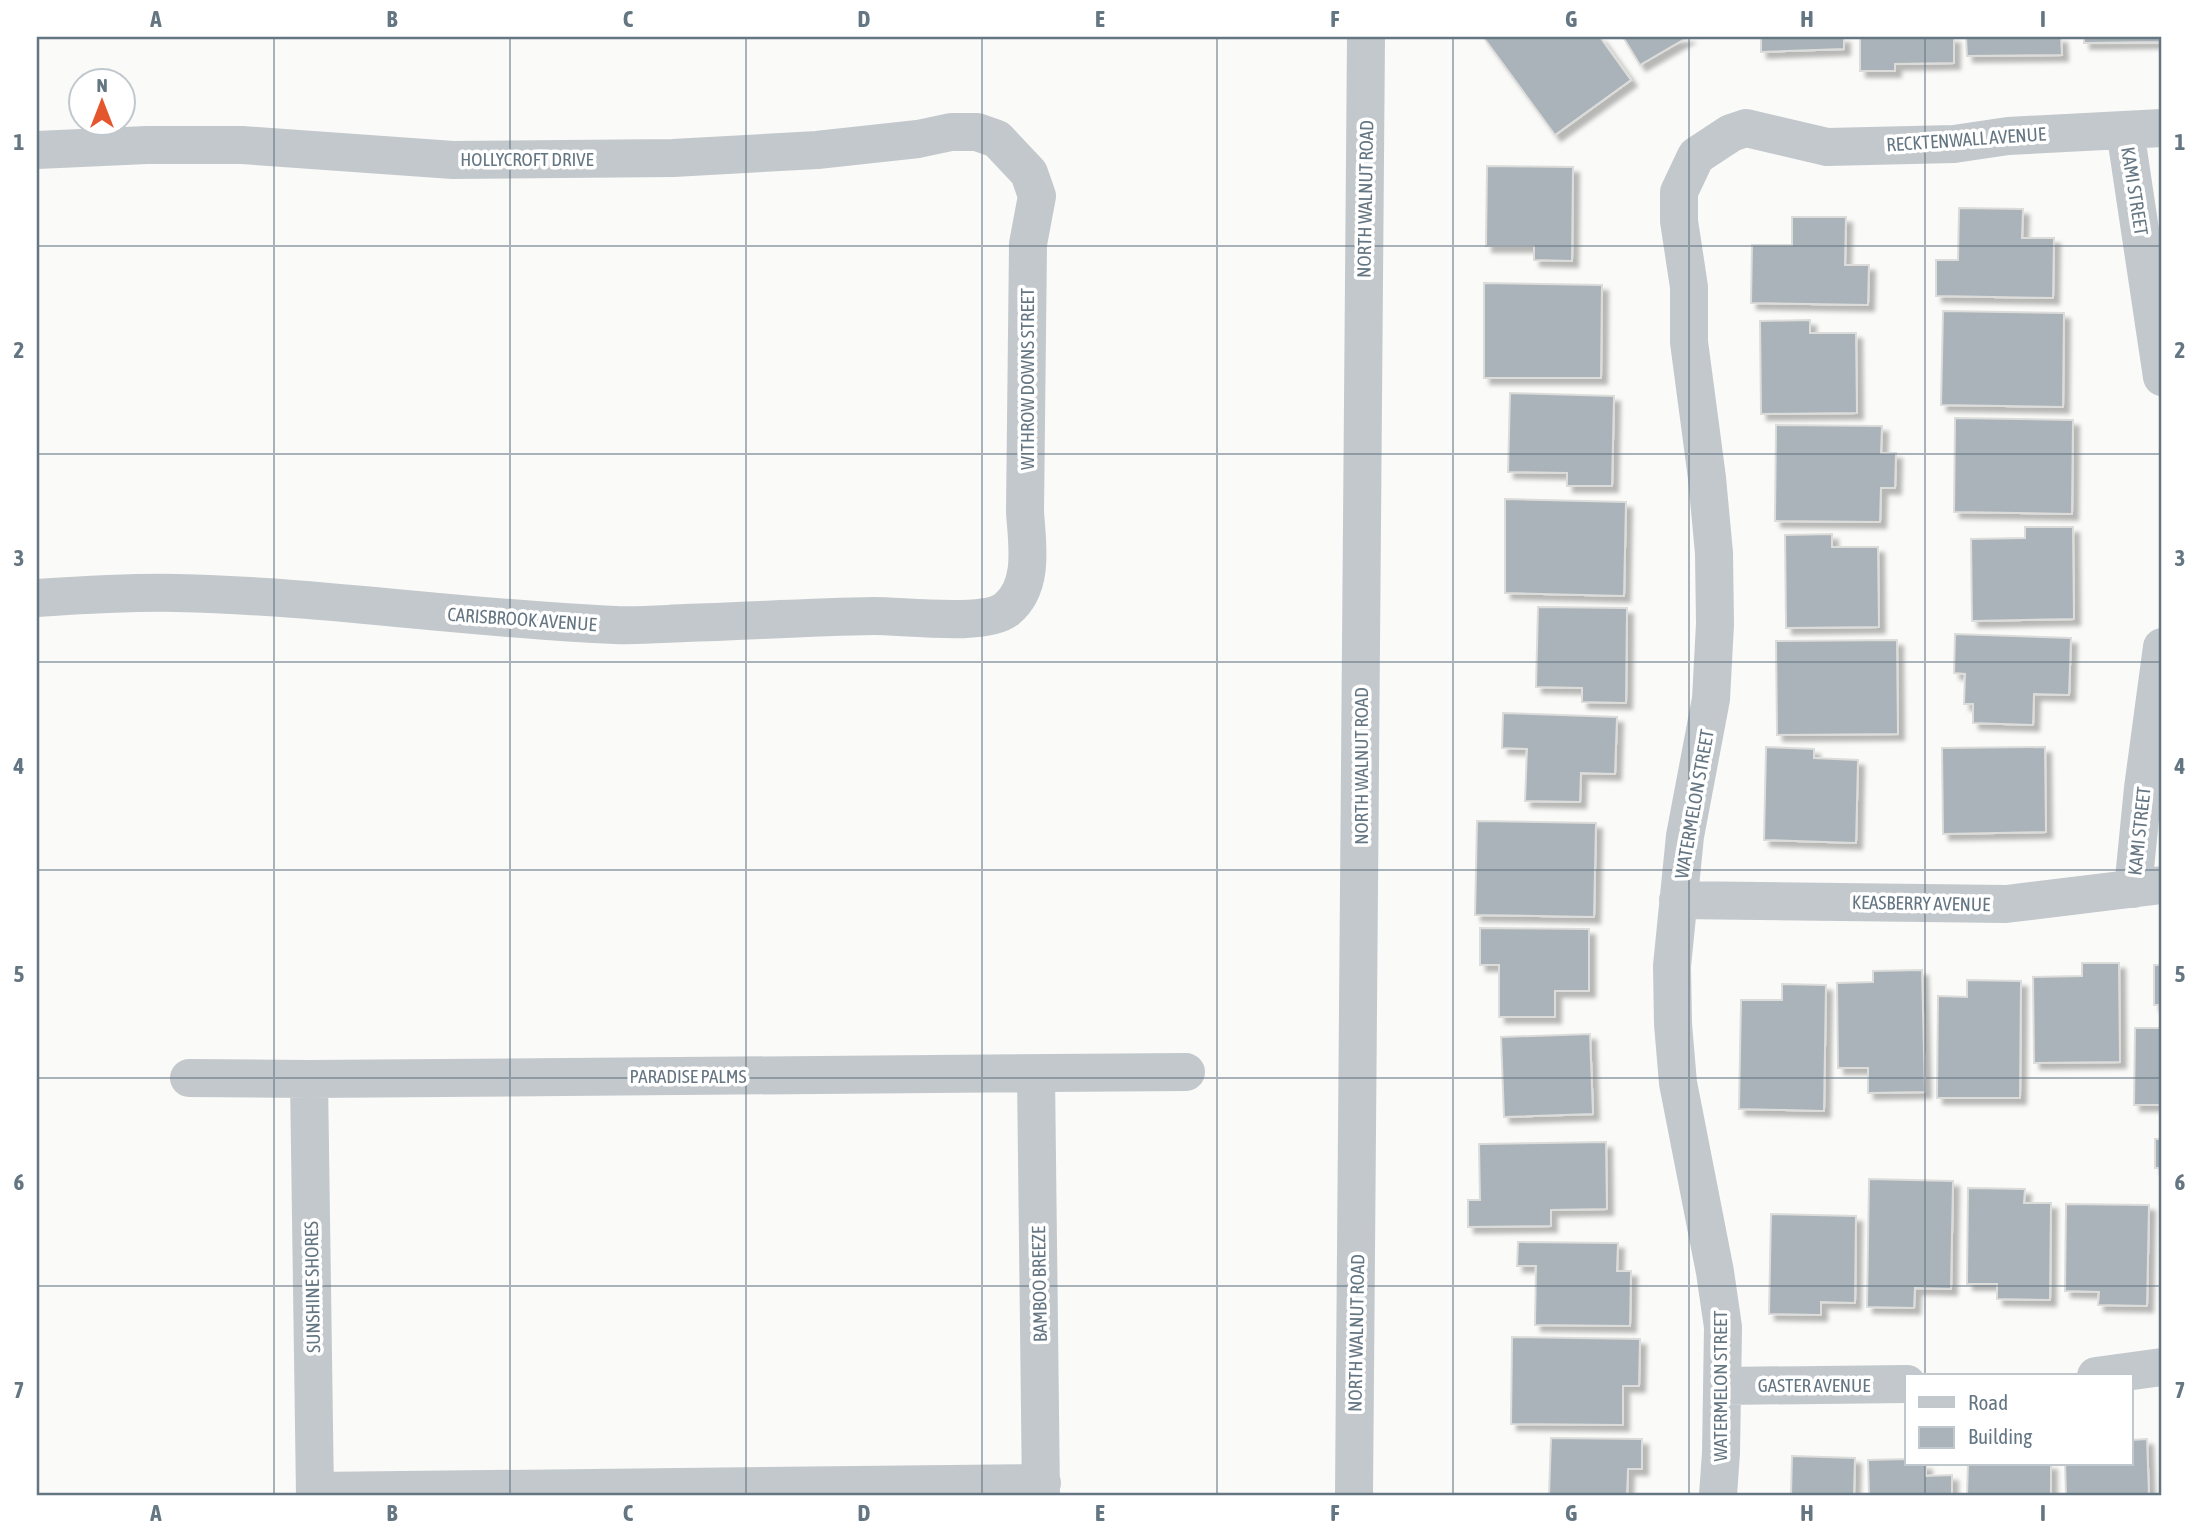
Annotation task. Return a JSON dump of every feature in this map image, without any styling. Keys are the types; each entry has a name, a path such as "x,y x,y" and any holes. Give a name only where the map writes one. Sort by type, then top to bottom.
{"street":[{"name":"NORTH WALNUT ROAD","path":"1354,1495 1366,37"},
{"name":"RECKTENWALL AVENUE","path":"1696,156 1731,133 1746,128 1827,146 1954,144 2008,135 2144,129"},
{"name":"KAMI STREET","path":"2144,129 2162,377"},
{"name":"HOLLYCROFT DRIVE","path":"37,150 147,145 242,145 453,160 673,158 817,150 918,139 951,132 977,132 997,139 1009,152"},
{"name":"WITHROW DOWNS STREET","path":"1007,610 1018,596 1025,580 1028,552 1025,512 1028,244 1037,196 1029,173 1009,152"},
{"name":"WATERMELON STREET","path":"1696,156 1679,192 1679,221 1689,287 1689,342 1714,553 1716,624 1711,699 1685,835 1672,966 1678,1083 1716,1272 1723,1327 1718,1495"},
{"name":"CARISBROOK AVENUE","path":"37,598 177,593 618,625 802,617 899,616 975,620 992,617 1007,610"},
{"name":"KAMI STREET","path":"2147,887 2143,788 2162,647"},
{"name":"KEASBERRY AVENUE","path":"1678,900 2006,904 2147,887"},
{"name":"PARADISE PALMS","path":"189,1078 1186,1072"},
{"name":"BAMBOO BREEZE","path":"1036,1074 1041,1489"},
{"name":"SUNSHINE SHORES","path":"309,1079 315,1493"},
{"path":"2111,1374 2162,1367"},
{"name":"GASTER AVENUE","path":"1722,1386 1905,1384"},
{"path":"315,1493 1041,1489"}],"building":[{"path":"1600,37 1631,80 1555,135 1484,38"},
{"path":"1623,37 1688,37 1640,65"},
{"path":"1761,37 1844,37 1844,49 1761,52"},
{"path":"1860,37 1954,37 1954,63 1895,64 1895,71 1860,71"},
{"path":"1966,37 2061,37 2062,55 1967,56"},
{"path":"2084,37 2162,37 2162,42 2084,43"},
{"path":"1487,166 1573,167 1572,261 1534,260 1534,246 1486,246"},
{"path":"1959,208 2023,209 2022,238 2054,238 2053,298 1936,296 1936,260 1958,260"},
{"path":"1792,217 1846,217 1845,265 1869,265 1868,305 1751,303 1752,245 1792,245"},
{"path":"1484,283 1602,285 1601,378 1484,378"},
{"path":"1943,311 2064,313 2063,407 1941,405"},
{"path":"1810,320 1810,333 1856,333 1857,413 1761,414 1760,321"},
{"path":"1510,393 1614,396 1612,486 1567,486 1567,473 1508,472"},
{"path":"1955,418 2073,420 2072,514 1954,512"},
{"path":"1776,425 1882,426 1881,453 1896,453 1895,488 1881,488 1880,522 1775,521"},
{"path":"1505,499 1626,502 1624,596 1505,593"},
{"path":"2025,527 2073,527 2074,619 1972,621 1971,539 2025,538"},
{"path":"1832,534 1832,547 1878,547 1879,627 1786,628 1785,535"},
{"path":"1538,607 1627,608 1626,703 1582,702 1582,688 1536,687"},
{"path":"1955,634 2071,638 2069,695 2034,694 2033,725 1973,723 1973,704 1964,704 1965,674 1954,673"},
{"path":"1897,640 1898,734 1777,735 1776,641"},
{"path":"1503,713 1617,717 1615,774 1581,773 1580,802 1525,801 1527,749 1502,748"},
{"path":"1766,747 1814,749 1814,758 1858,760 1856,843 1764,840"},
{"path":"2045,747 2046,832 1943,834 1942,748"},
{"path":"1477,821 1596,823 1594,917 1475,915"},
{"path":"1480,928 1589,929 1589,991 1555,991 1555,1017 1499,1017 1499,965 1480,965"},
{"path":"2082,963 2119,963 2120,1062 2034,1063 2033,977 2082,976"},
{"path":"2154,965 2162,965 2162,1005 2154,1005"},
{"path":"1922,970 1925,1092 1868,1093 1868,1068 1838,1068 1837,983 1873,982 1873,971"},
{"path":"1967,980 2021,981 2020,1098 1937,1098 1938,996 1967,997"},
{"path":"1782,984 1826,985 1824,1111 1739,1109 1741,1000 1782,1000"},
{"path":"2135,1028 2162,1028 2161,1105 2134,1105"},
{"path":"1590,1034 1593,1114 1504,1117 1501,1037"},
{"path":"2155,1139 2162,1139 2162,1168 2155,1168"},
{"path":"1606,1142 1607,1209 1551,1210 1551,1226 1468,1227 1468,1200 1480,1200 1479,1144"},
{"path":"1869,1179 1953,1181 1951,1289 1915,1288 1914,1308 1867,1307"},
{"path":"1968,1188 2025,1189 2024,1203 2051,1203 2050,1300 1997,1299 1997,1284 1967,1284"},
{"path":"2066,1204 2149,1205 2147,1306 2098,1305 2099,1292 2065,1291"},
{"path":"1771,1214 1856,1216 1855,1303 1821,1302 1821,1315 1769,1314"},
{"path":"1518,1242 1618,1243 1617,1271 1631,1271 1630,1326 1535,1325 1536,1266 1517,1266"},
{"path":"1512,1337 1640,1339 1639,1386 1623,1386 1623,1425 1511,1424"},
{"path":"1551,1438 1642,1439 1642,1469 1628,1469 1627,1495 1549,1495"},
{"path":"2147,1439 2149,1495 2066,1495 2065,1466 2132,1466 2132,1440"},
{"path":"1792,1456 1855,1458 1854,1495 1791,1495"},
{"path":"1905,1459 1905,1466 1926,1466 1926,1476 1952,1475 1952,1495 1869,1495 1868,1460"},
{"path":"1968,1466 2051,1466 2051,1495 1967,1495"}]}
